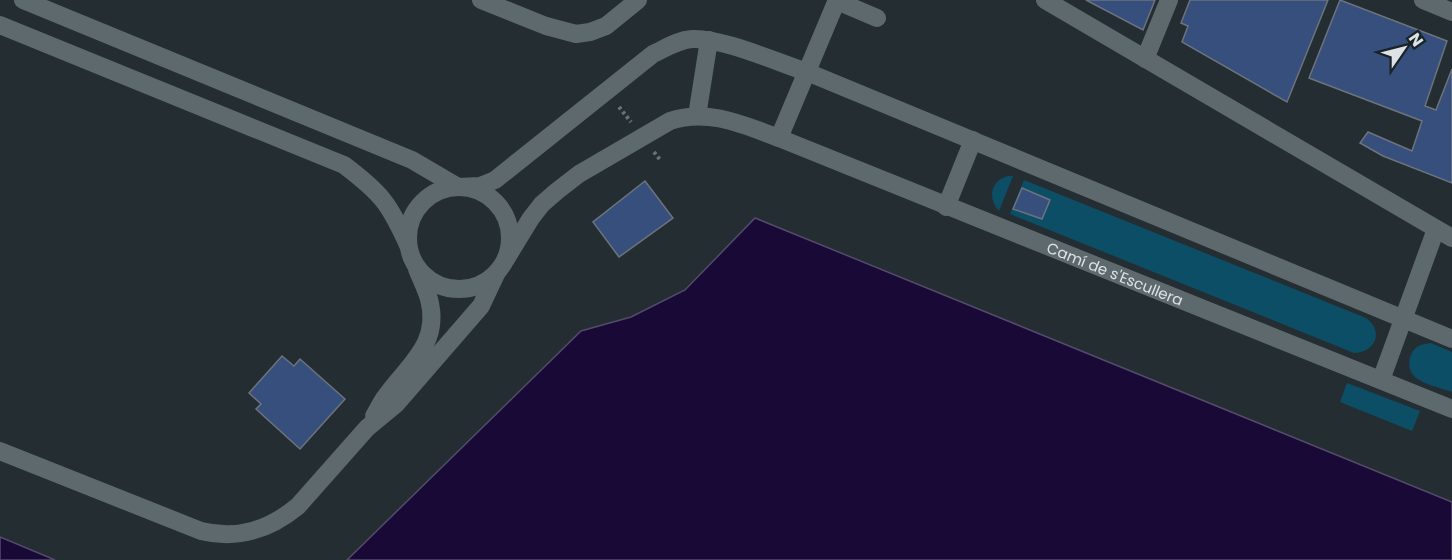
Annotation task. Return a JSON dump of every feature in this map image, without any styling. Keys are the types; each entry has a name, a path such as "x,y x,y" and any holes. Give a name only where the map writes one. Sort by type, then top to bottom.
{"street":[{"path":"0,451 184,525 214,534 229,535 258,530 298,506 367,428 396,404 481,306 502,265 510,242 508,226 502,211 490,198 475,190 458,187 412,160 23,0"},
{"path":"481,0 553,29 576,34 606,26 638,0"},
{"path":"779,138 837,0 877,18"},
{"path":"1045,0 1452,238"},
{"path":"1144,59 1169,0"},
{"path":"1423,0 1452,12"},
{"path":"0,25 344,165 371,185 386,201 411,254 429,300 431,313 427,341 420,356 386,396 367,428"},
{"path":"502,265 485,283 469,288 453,289 437,285 423,275 411,254 409,228 415,212 426,199 441,190 480,186 495,180 653,54 675,43 691,39 709,40 807,72 1452,339"},
{"path":"697,116 709,40"},
{"name":"Camí de s'Escullera","path":"502,265 531,218 550,198 579,174 670,121 697,116 726,119 779,138 1452,409"},
{"path":"946,207 973,140"},
{"path":"1381,380 1436,229"}],"path":[{"path":"606,90 661,160"}],"shaded area":[{"path":"1013,176 999,211 993,201 993,190 998,181"},
{"path":"1024,180 1366,318 1375,329 1375,340 1368,349 1354,353 1010,214"},
{"path":"755,218 1452,502 1452,560 347,560 581,331 631,317 685,290"},
{"path":"1431,343 1452,352 1452,392 1423,382 1410,370 1409,362 1414,350 1420,345"},
{"path":"1347,383 1420,411 1412,431 1340,402"},
{"path":"0,537 55,560 0,560"}],"building":[{"path":"1086,0 1155,0 1143,30"},
{"path":"1190,0 1328,0 1287,102 1182,42 1188,26 1181,23"},
{"path":"1340,0 1447,41 1425,106 1436,110 1452,69 1452,183 1383,156 1360,143 1368,132 1412,151 1422,121 1309,78"},
{"path":"645,181 673,218 619,257 593,222"},
{"path":"1022,188 1050,200 1042,219 1013,209"},
{"path":"282,356 294,366 300,359 345,399 300,449 256,409 261,404 249,393"}]}
